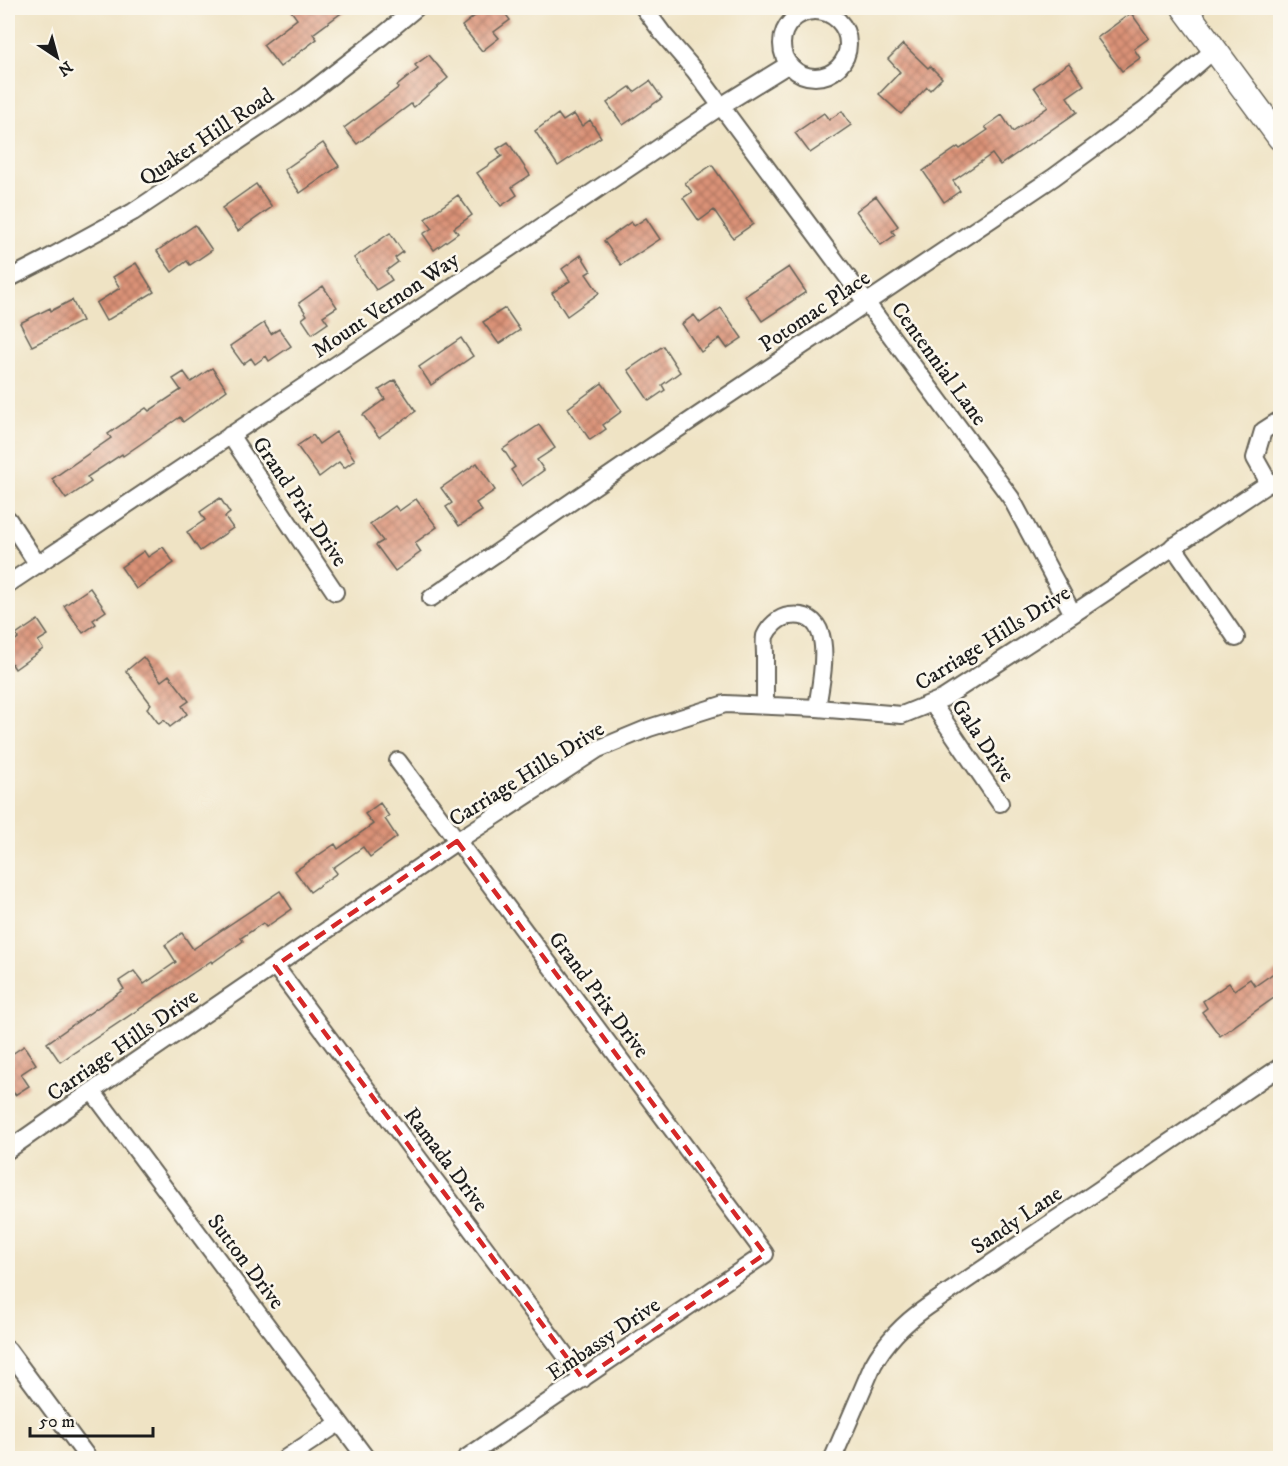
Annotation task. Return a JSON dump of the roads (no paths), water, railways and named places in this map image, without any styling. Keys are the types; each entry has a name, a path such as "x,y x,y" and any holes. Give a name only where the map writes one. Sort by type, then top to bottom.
{"street":[{"name":"Quaker Hill Road","path":"8,279 133,212 304,97 416,8"},
{"name":"Centennial Lane","path":"644,8 695,71 1011,498 1073,614"},
{"path":"1184,8 1281,138"},
{"name":"Potomac Place","path":"431,598 1054,177 1145,110 1215,49"},
{"name":"Mount Vernon Way","path":"8,584 721,106 789,64"},
{"name":"Carriage Hills Drive","path":"8,1150 458,841 598,749 649,728 725,704 902,715 944,698 1173,546 1275,484 1255,458 1263,431 1281,420"},
{"name":"Grand Prix Drive","path":"230,435 335,592"},
{"path":"8,519 38,565"},
{"path":"1173,546 1236,638"},
{"path":"765,705 765,638 772,625 786,616 799,616 813,621 820,632 824,651 817,708"},
{"name":"Gala Drive","path":"932,703 999,803"},
{"name":"Grand Prix Drive","path":"398,761 765,1254"},
{"name":"Ramada Drive","path":"275,966 583,1379"},
{"name":"Sandy Lane","path":"833,1458 873,1365 879,1354 905,1323 1281,1067"},
{"name":"Sutton Drive","path":"92,1091 366,1458"},
{"name":"Embassy Drive","path":"466,1458 765,1254"},
{"path":"8,1350 88,1458"},
{"path":"286,1458 339,1423"}]}
